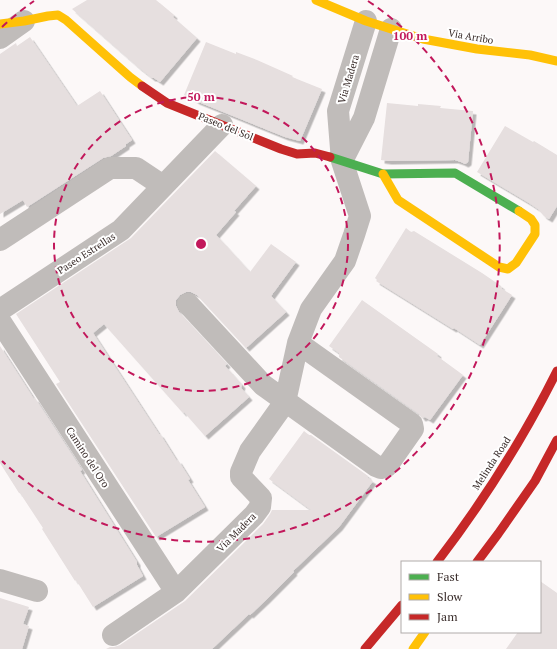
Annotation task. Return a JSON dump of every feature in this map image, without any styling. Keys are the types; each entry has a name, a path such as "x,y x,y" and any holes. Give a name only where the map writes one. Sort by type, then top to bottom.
{"street":[{"name":"Via Arribo","path":"316,0 366,21 423,39 470,48 530,55 557,61"},
{"name":"Paseo del Sol","path":"0,24 48,16 58,16 66,20 147,90 167,103 286,151 297,154 315,154 383,174 455,173 531,219 535,225 535,234 516,262 508,269 499,267 398,200 383,174"},
{"name":"Paseo del Sol","path":"0,38 24,21"},
{"name":"Via Madera","path":"113,634 176,592 260,508 261,498 241,477 241,472 250,451 285,402 298,343 311,309 345,261 360,216 342,161 338,111 366,21"},
{"path":"342,161 364,118 391,29"},
{"name":"Paseo Estrellas","path":"0,310 120,230 222,125"},
{"path":"0,240 110,168 136,168 164,186"},
{"path":"188,304 263,385 376,466 381,468 387,466 413,429 412,424 298,343"},
{"name":"Camino del Oro","path":"0,321 176,592"},
{"name":"Melinda Road","path":"437,561 471,515 505,464 546,394 557,371"},
{"path":"479,561 535,481 557,440"},
{"path":"0,580 37,591"},
{"path":"365,649 401,606"},
{"path":"413,649 424,633"}],"building":[{"path":"87,0 156,0 174,15 173,17 197,38 160,82 152,78 138,67 72,9"},
{"path":"30,37 77,106 100,91 132,140 111,156 103,158 27,207 23,200 0,214 0,54 16,43 17,46"},
{"path":"206,42 236,54 236,52 257,60 293,76 292,77 322,89 300,141 285,137 184,95"},
{"path":"387,103 418,106 418,104 441,106 440,108 473,111 468,162 465,164 455,160 381,160"},
{"path":"505,126 557,155 557,206 549,219 529,203 477,172"},
{"path":"215,151 256,186 234,211 236,212 216,235 250,272 271,244 296,262 271,296 286,312 246,348 197,295 191,292 186,292 180,295 176,300 176,306 179,312 227,364 225,366 242,385 241,388 249,397 205,436 104,324 93,333 177,461 178,460 190,479 188,480 205,507 156,537 56,384 60,382 16,314 131,238"},
{"path":"406,228 411,232 414,231 482,273 512,295 480,345 376,281 377,280 375,278"},
{"path":"362,300 438,354 437,356 463,375 430,420 425,417 422,418 419,414 339,357 339,353 329,346"},
{"path":"0,346 82,470 80,471 137,562 143,576 93,607 0,463"},
{"path":"304,431 373,481 339,527 293,571 294,572 266,600 212,649 106,649 120,645 185,601 263,524 272,510 311,510 269,479"},
{"path":"541,582 557,593 557,649 506,649 517,633 541,633"},
{"path":"0,598 29,607 23,624 29,626 22,649 0,649"}],"traffic: fast":[{"path":"330,157 383,174 455,173 519,211"}],"traffic: slow":[{"path":"316,0 366,21 423,39 477,49 530,55 557,61"},
{"path":"0,24 58,15 66,20 142,86"},
{"path":"383,174 398,200 499,267 508,269 516,263 535,234 535,225 531,219 519,211"},
{"path":"413,649 424,633"}],"traffic: jam":[{"path":"142,86 167,103 281,149 297,154 315,153 330,157"},
{"path":"438,561 502,470 557,371"},
{"path":"478,561 535,481 557,440"},
{"path":"365,649 401,606"}]}
